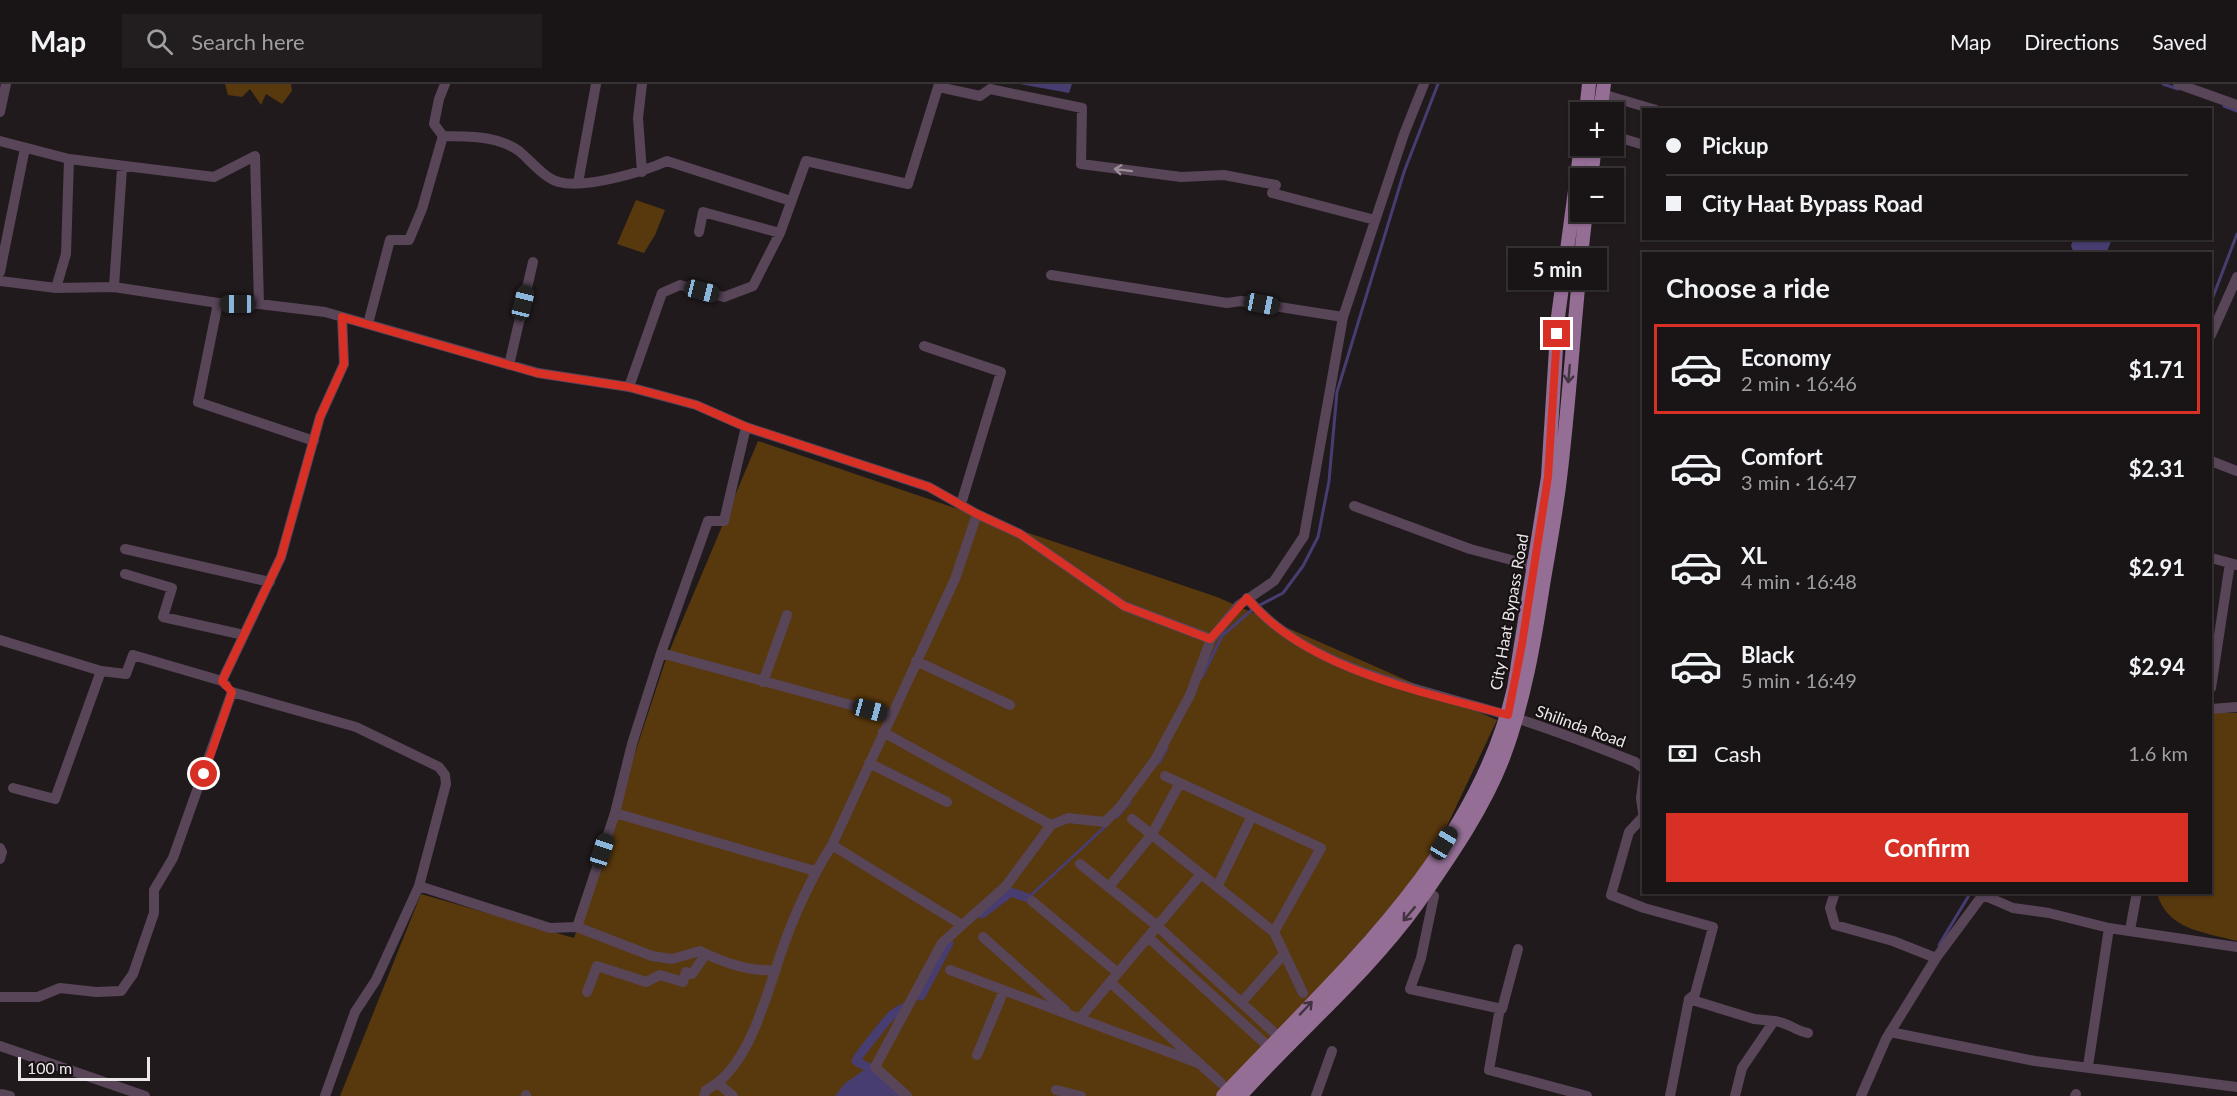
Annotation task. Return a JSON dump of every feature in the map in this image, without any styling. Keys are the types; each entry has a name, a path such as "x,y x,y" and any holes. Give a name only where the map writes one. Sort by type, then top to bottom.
{"main road":[{"path":"1587,102 1589,84"},
{"name":"City Haat Bypass Road","path":"1222,1090 1279,1037 1407,897 1475,792 1512,717 1548,477 1558,317 1580,156"},
{"name":"City Haat Bypass Road","path":"1240,1096 1281,1050 1342,990 1416,906 1485,797 1502,760 1533,646 1560,478 1575,300 1585,222"}],"street":[{"path":"0,112 6,84"},
{"path":"443,136 434,124 439,99 445,84"},
{"path":"578,183 596,84"},
{"path":"642,84 638,118 642,172"},
{"path":"907,1096 875,1067 942,943 1006,886 1051,825 1068,818 1106,822 1120,807 1155,760 1190,695 1210,639 1248,600 1274,581 1304,536 1343,317 1424,84"},
{"path":"2178,84 2237,105"},
{"path":"629,387 662,293 680,285 724,297 753,285 780,233 806,161 908,184 939,86 980,96 990,89 1082,108 1081,164 1181,177 1224,175 1253,180 1276,185 1272,194 1375,220"},
{"path":"1603,89 1651,108"},
{"path":"443,136 486,137 516,149 558,182 578,183 642,172 667,161 790,201"},
{"path":"368,324 390,240 409,240 422,209 443,136"},
{"path":"1624,139 1642,144"},
{"path":"0,141 69,159 122,168 214,177 255,156 259,304"},
{"path":"0,272 25,148"},
{"path":"56,288 66,254 69,159"},
{"path":"114,287 122,168"},
{"path":"699,232 703,212 780,233"},
{"path":"509,365 533,262"},
{"path":"1051,275 1227,303 1241,301 1343,317"},
{"path":"2212,333 2237,277"},
{"path":"0,281 56,288 114,287 218,303 259,304 325,312 537,373 629,387 696,405 746,427 929,487 977,514 1020,534 1124,606 1210,639"},
{"path":"218,303 198,402 314,441"},
{"path":"222,681 281,557 320,417 344,364 342,317"},
{"path":"924,346 1001,372 961,504"},
{"path":"577,927 615,813 632,744 661,653 708,521 724,520 746,427"},
{"path":"2212,461 2237,471"},
{"path":"1354,506 1470,549 1534,566"},
{"path":"704,1096 706,1090 719,1084 730,1074 747,1044 815,871 832,844 955,579 977,514"},
{"path":"125,549 270,582"},
{"path":"2212,558 2233,564 2212,682"},
{"path":"125,574 172,588 163,617 244,634"},
{"name":"Shilinda Road","path":"1248,600 1283,632 1330,658 1384,680 1512,717 1635,762 1642,767"},
{"path":"763,682 787,615"},
{"path":"0,640 101,671 126,674 133,655 222,681 232,692 357,727 439,767 446,775 446,784 418,886 376,980 356,1012 325,1096"},
{"path":"661,653 891,716"},
{"path":"916,661 1010,705"},
{"path":"13,788 55,799 101,671"},
{"path":"0,997 38,997 60,988 121,991 133,974 154,913 154,890 173,858 232,692"},
{"path":"2212,709 2237,707"},
{"path":"883,732 1051,825"},
{"path":"869,763 947,802"},
{"path":"1166,777 1321,848 1274,932"},
{"path":"1109,887 1152,834 1180,783"},
{"path":"615,813 815,871"},
{"path":"1217,886 1252,816"},
{"path":"1132,819 1274,932 1303,993"},
{"path":"1642,820 1629,832 1611,895 1644,908 1713,927 1695,994 1689,999 1673,1095"},
{"path":"832,844 962,925"},
{"path":"0,848 2,852 0,859"},
{"path":"1080,864 1157,926 1279,1037"},
{"path":"1075,1017 1118,973 1201,874"},
{"path":"418,886 550,928 577,927 652,956 672,959 700,951 715,959 759,971 776,970"},
{"path":"1834,894 1830,908 1835,925 1893,941 1936,958"},
{"path":"1861,1096 1890,1032 1936,958 1984,894 2013,908 2049,913 2109,928 2237,947"},
{"path":"2130,930 2137,894"},
{"path":"1434,896 1421,958 1410,989 1500,1008"},
{"path":"1032,901 1118,973"},
{"path":"2088,1066 2109,928"},
{"path":"983,937 1075,1017"},
{"path":"1148,938 1269,1047"},
{"path":"1518,949 1502,1009 1500,1008 1489,1070 1587,1096"},
{"path":"587,992 597,966 646,982 660,975 683,982 686,972 692,974 706,954"},
{"path":"1241,1003 1284,954"},
{"path":"950,970 1198,1063"},
{"path":"1110,982 1198,1063 1222,1090"},
{"path":"977,1055 1004,990"},
{"path":"1689,999 1754,1020 1792,1024 1798,1031 1808,1033"},
{"path":"1735,1096 1742,1068 1774,1021"},
{"path":"1890,1032 2035,1061 2088,1066 2237,1088"},
{"path":"0,1046 139,1095"},
{"path":"1316,1096 1332,1052"},
{"path":"719,1084 733,1096"},
{"path":"1056,1090 1081,1096"}],"shaded area":[{"path":"225,84 291,84 292,91 282,104 266,94 261,105 250,89 242,97 228,95"},
{"path":"1020,84 1072,84 1069,93"},
{"path":"636,200 665,210 655,235 644,253 617,244"},
{"path":"2072,240 2112,240 2107,252 2074,252 2071,246"},
{"path":"758,441 1217,597 1497,720 1429,864 1223,1096 340,1096 421,894 574,938 666,659"},
{"path":"2212,713 2237,713 2237,941 2188,928 2169,915 2157,894 2212,894"},
{"path":"864,1070 878,1078 891,1096 835,1096 844,1084"}],"waterway":[{"path":"1202,677 1222,636 1254,608 1283,593 1303,566 1318,537 1329,481 1337,392 1404,172 1438,84"},
{"path":"2163,84 2178,89"},
{"path":"2224,106 2237,111"},
{"path":"2212,299 2237,234"},
{"path":"1159,763 1167,748"},
{"path":"1117,817 1130,802"},
{"path":"1028,898 1107,825"},
{"path":"982,914 1011,892 1028,898"},
{"path":"1939,945 1970,894"},
{"path":"921,996 949,943"},
{"path":"898,1096 871,1069 856,1061 892,1015 909,1005"}],"route":[{"path":"204,774 232,692 222,681 281,557 320,417 344,364 342,317 537,373 629,387 696,405 746,427 929,487 977,514 1020,534 1124,606 1210,639 1247,598 1260,613 1283,632 1330,658 1384,680 1508,715 1522,644 1548,477 1557,334"}]}
